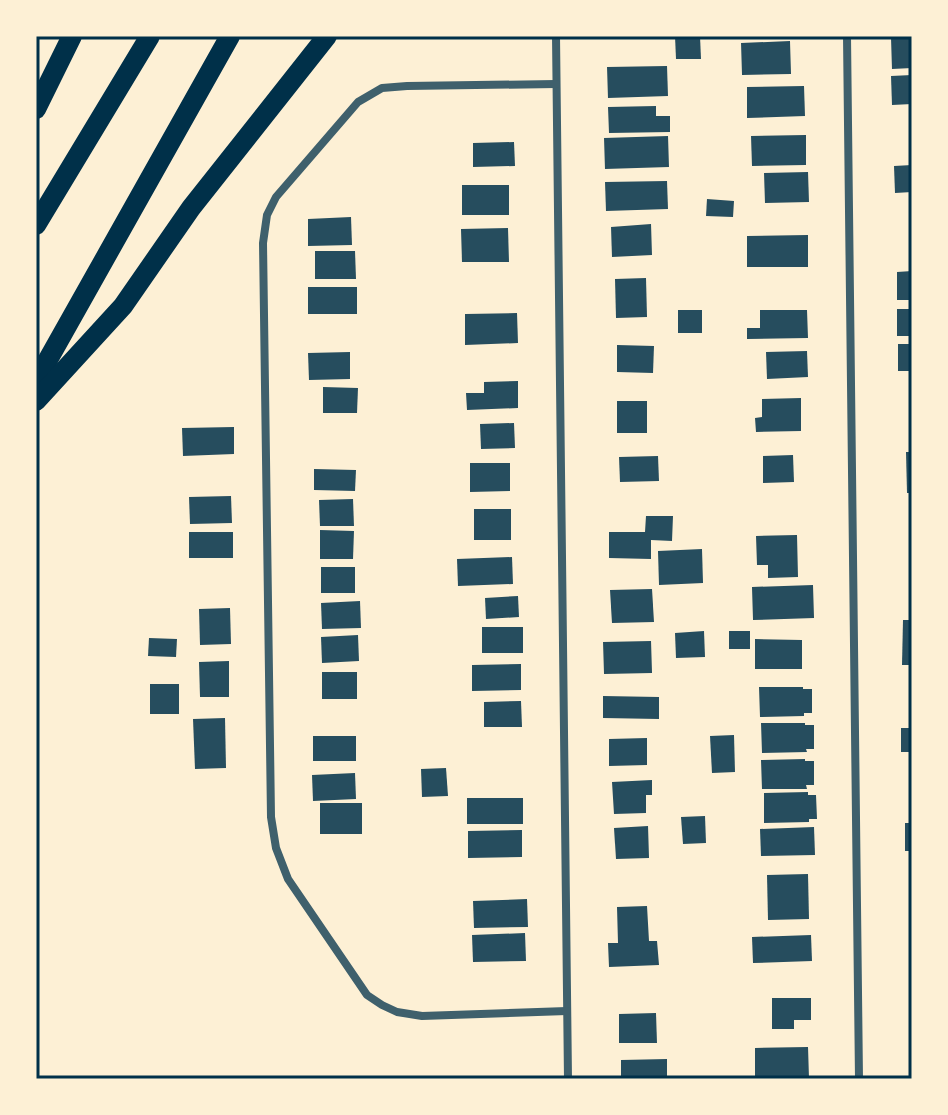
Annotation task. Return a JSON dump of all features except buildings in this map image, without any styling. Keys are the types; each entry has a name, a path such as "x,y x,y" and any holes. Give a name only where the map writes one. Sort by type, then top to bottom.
{"highway":[{"path":"36,109 72,36"},
{"path":"36,225 150,36"},
{"path":"36,381 230,36"},
{"path":"36,401 123,306 191,208 327,36"}],"street":[{"path":"556,36 568,1079"},
{"path":"847,36 859,1079"},
{"path":"556,84 382,88 358,102 276,197 267,215 263,243 271,817 276,848 288,879 367,995 390,1009 422,1016 567,1011"}]}
